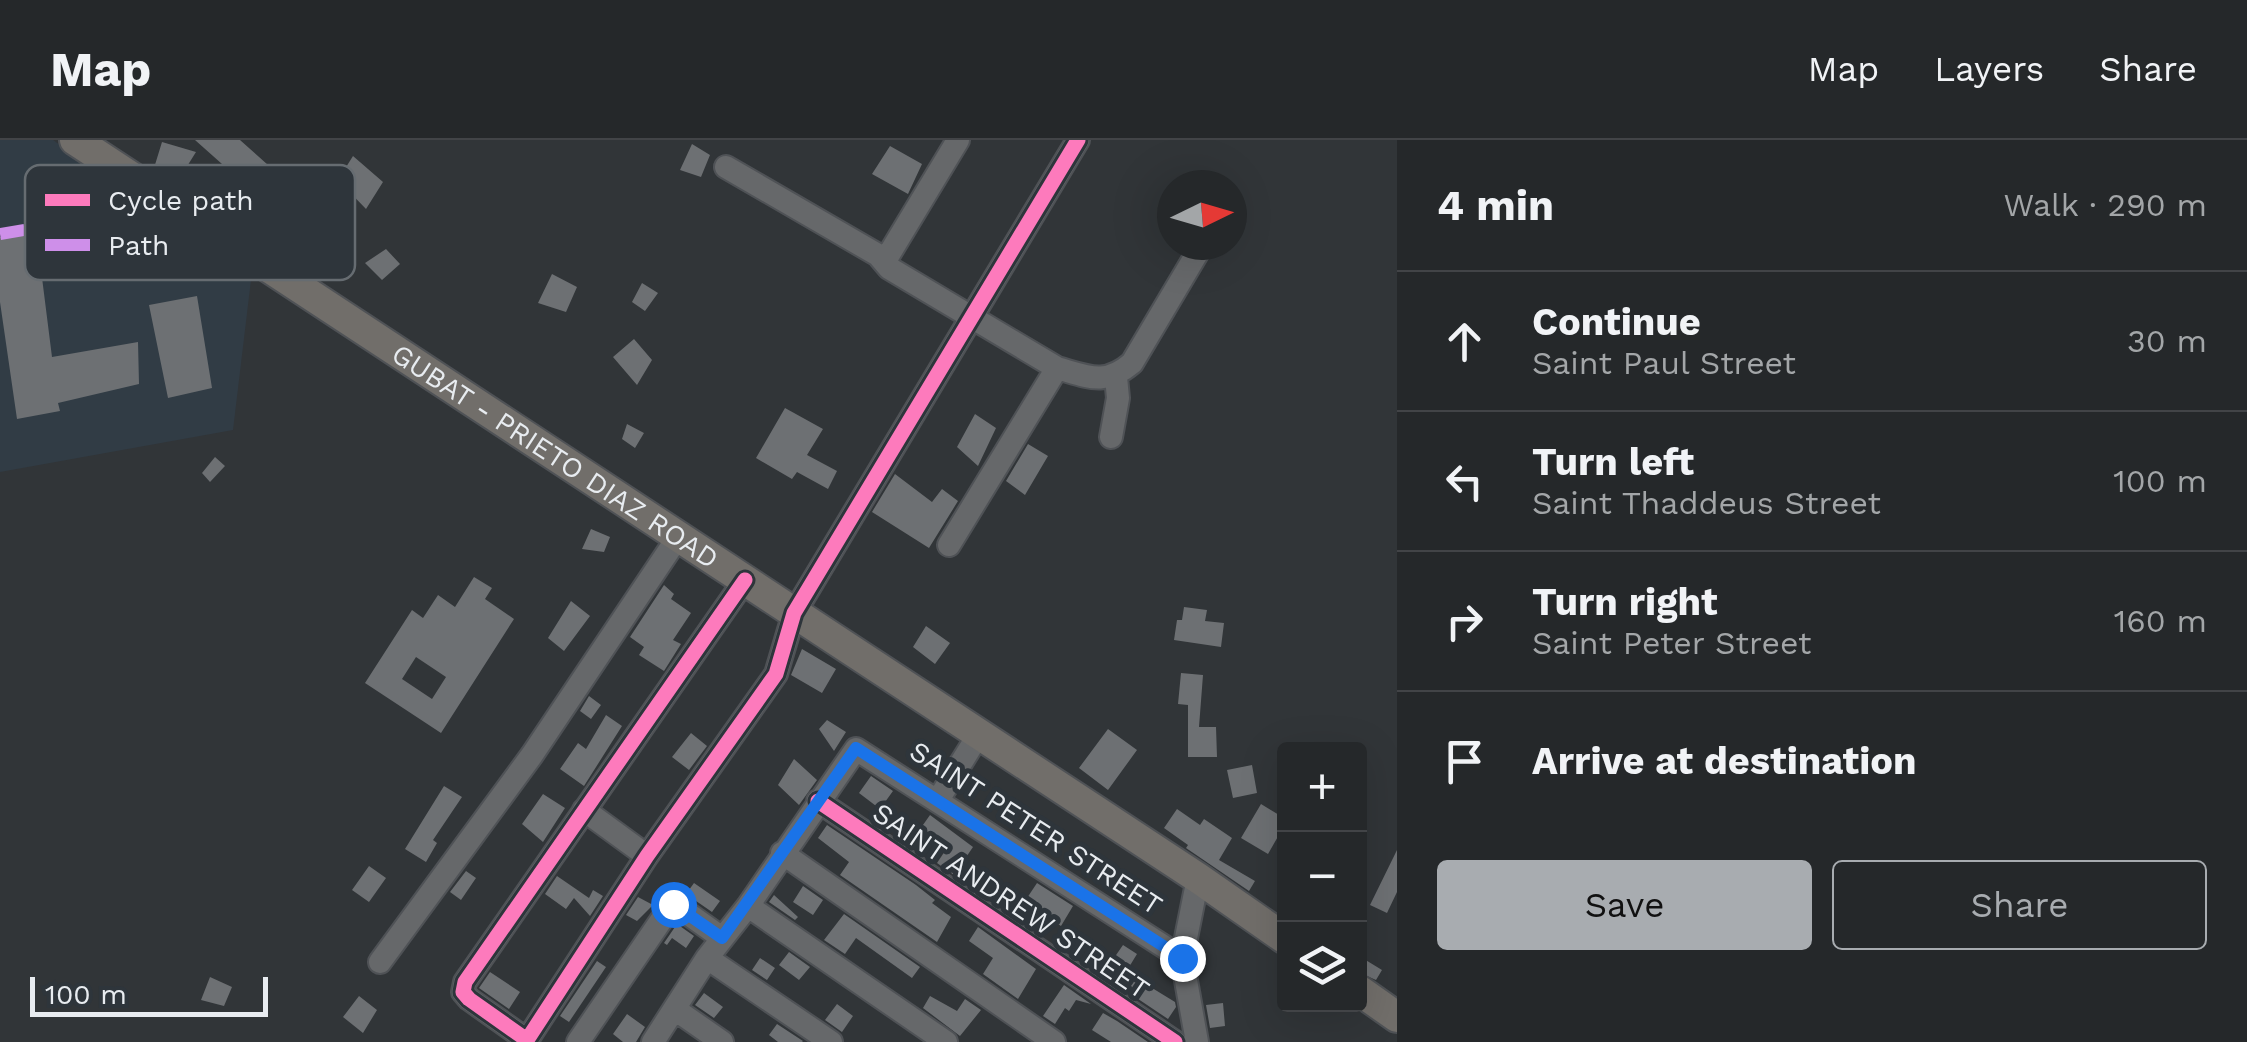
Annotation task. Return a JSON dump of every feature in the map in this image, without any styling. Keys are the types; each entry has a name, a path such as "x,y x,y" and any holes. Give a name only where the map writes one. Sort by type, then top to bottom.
{"main road":[{"name":"GUBAT - PRIETO DIAZ ROAD","path":"75,140 113,165"},
{"name":"GUBAT - PRIETO DIAZ ROAD","path":"288,280 1277,933"},
{"path":"1367,995 1397,1016"}],"street":[{"path":"884,262 958,140"},
{"path":"744,580 465,982 463,992 469,999 527,1040 647,856 776,674 794,613 1078,140"},
{"path":"726,167 1057,368 1093,378 1116,377 1132,362 1193,260"},
{"path":"949,545 1057,368"},
{"path":"1111,437 1118,398 1116,377"},
{"path":"380,962 532,754 678,536"},
{"path":"938,800 978,734"},
{"name":"SAINT PETER STREET","path":"818,801 856,748 1182,958"},
{"path":"653,1042 818,801"},
{"name":"SAINT ANDREW STREET","path":"818,801 1175,1042"},
{"path":"584,810 647,856"},
{"path":"782,853 1054,1042"},
{"path":"1197,1042 1182,958 1198,878"},
{"path":"578,1042 673,904 722,938"},
{"path":"748,906 946,1042"},
{"path":"707,958 832,1042"},
{"path":"676,1010 722,1042"}],"shaded area":[{"path":"0,140 53,140 88,165 25,165 25,280 251,280 233,430 0,472"}],"building":[{"path":"195,140 240,140 268,165 223,165"},
{"path":"162,142 196,152 188,165 155,165"},
{"path":"692,144 710,155 701,177 680,170"},
{"path":"890,146 922,164 908,194 872,174"},
{"path":"353,156 383,182 366,209 355,198 355,165 347,165"},
{"path":"25,232 25,280 42,280 52,357 138,342 139,384 58,403 60,411 17,419 0,302 0,237"},
{"path":"386,249 400,264 382,280 365,263"},
{"path":"552,274 577,287 566,312 538,303"},
{"path":"642,283 658,293 645,311 632,302"},
{"path":"197,296 212,388 168,398 149,305"},
{"path":"634,339 652,360 637,385 613,357"},
{"path":"785,408 823,429 807,455 837,471 828,489 797,472 792,479 756,458"},
{"path":"975,414 996,428 978,466 957,447"},
{"path":"627,424 644,433 635,448 622,439"},
{"path":"1028,444 1048,456 1025,495 1006,481"},
{"path":"215,457 225,466 210,482 202,473"},
{"path":"895,474 932,502 942,489 958,501 929,548 872,512"},
{"path":"591,529 610,537 604,552 582,549"},
{"path":"474,577 492,588 485,599 514,619 441,733 365,683 412,610 423,618 438,595 455,607","holes":["416,657 446,677 432,699 402,679"]},
{"path":"664,585 674,594 671,599 691,613 673,640 681,644 664,671 639,655 644,647 630,637"},
{"path":"571,601 590,616 564,651 548,638"},
{"path":"1184,607 1207,610 1205,621 1224,623 1221,647 1174,640"},
{"path":"926,626 950,643 935,664 913,647"},
{"path":"802,649 836,669 822,693 791,675"},
{"path":"1181,673 1203,675 1199,727 1216,727 1217,757 1188,757 1188,705 1178,704"},
{"path":"589,696 601,705 591,719 580,711"},
{"path":"606,715 622,726 584,786 560,769 578,743 586,749"},
{"path":"827,720 846,732 834,751 819,729"},
{"path":"1108,729 1137,750 1108,790 1079,768"},
{"path":"691,733 707,746 689,770 672,757"},
{"path":"794,759 817,780 799,805 778,785"},
{"path":"1252,765 1257,793 1233,798 1227,770"},
{"path":"871,776 893,791 880,809 859,793"},
{"path":"444,786 462,797 433,840 437,843 426,862 405,849"},
{"path":"543,794 565,808 543,842 522,824"},
{"path":"1261,804 1277,814 1277,838 1268,854 1241,838"},
{"path":"1177,809 1200,825 1204,819 1232,838 1219,860 1255,881 1249,891 1164,828"},
{"path":"930,815 973,847 954,875 937,863 945,851 918,832"},
{"path":"827,825 916,885 951,917 937,942 840,875 849,862 818,838"},
{"path":"1397,850 1397,892 1387,913 1370,905"},
{"path":"369,866 386,878 369,902 352,890"},
{"path":"466,871 476,878 461,900 450,892"},
{"path":"557,876 589,898 593,890 603,896 590,916 574,898 566,909 545,894"},
{"path":"694,883 720,901 712,912 686,894"},
{"path":"1037,883 1073,906 1061,926 1043,914 1033,928 1015,916"},
{"path":"803,886 823,900 813,915 793,902"},
{"path":"774,895 798,917 795,920 769,902"},
{"path":"638,897 653,905 637,921 626,915"},
{"path":"844,914 920,967 912,978 856,938 845,954 824,940"},
{"path":"677,924 694,936 686,948 672,938 667,945 664,943"},
{"path":"978,927 1036,969 1018,999 983,974 993,958 969,941"},
{"path":"1123,945 1137,954 1126,972 1175,1002 1168,1019 1083,962 1088,951 1114,958"},
{"path":"789,952 810,967 799,980 779,965"},
{"path":"760,958 775,968 767,980 752,970"},
{"path":"597,961 606,967 569,1022 560,1016"},
{"path":"1367,961 1382,970 1376,980 1367,976"},
{"path":"490,972 520,992 509,1009 479,988"},
{"path":"210,977 232,987 224,1006 201,1000"},
{"path":"1064,985 1091,1004 1076,1000 1069,1011 1065,1008 1055,1024 1043,1016"},
{"path":"704,993 723,1007 714,1018 695,1005"},
{"path":"359,996 377,1010 363,1033 343,1017"},
{"path":"930,996 957,1011 965,999 981,1010 960,1036 923,1008"},
{"path":"1223,1003 1225,1026 1210,1028 1206,1005"},
{"path":"837,1004 853,1016 842,1032 825,1020"},
{"path":"1103,1013 1148,1042 1111,1042 1092,1030"},
{"path":"627,1014 645,1027 636,1042 623,1042 613,1034"},
{"path":"777,1024 803,1041 778,1042 769,1035"}],"marked path":[{"path":"0,234 25,230"}],"cycle path":[{"path":"745,580 465,982 463,992 469,999 527,1040 647,856 776,674 794,613 1078,140"},
{"path":"818,801 1175,1042"}],"route":[{"path":"673,904 722,938 856,748 1182,958"}]}
